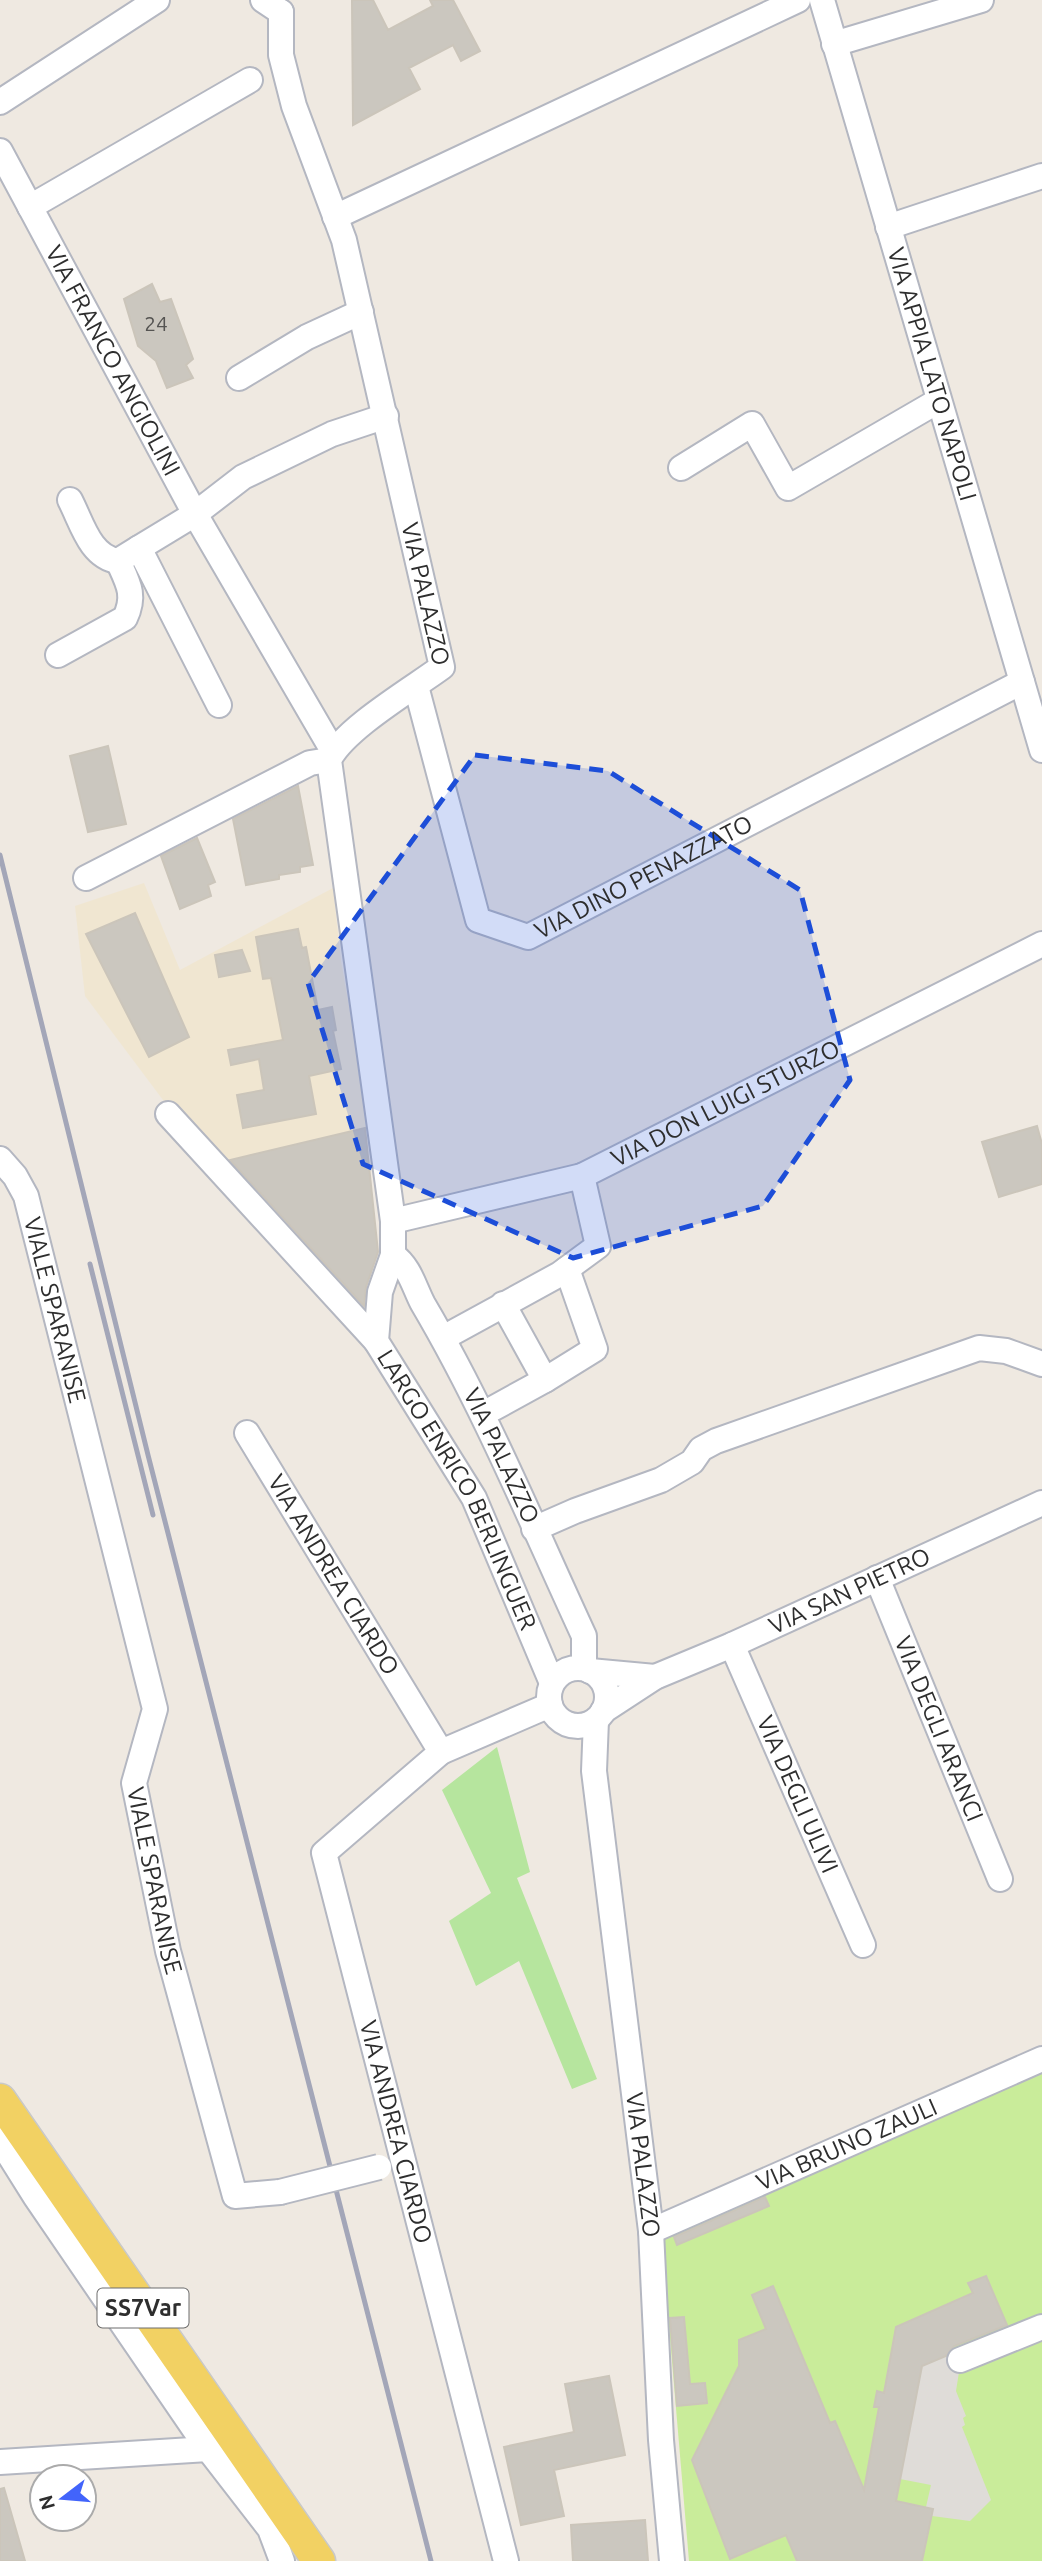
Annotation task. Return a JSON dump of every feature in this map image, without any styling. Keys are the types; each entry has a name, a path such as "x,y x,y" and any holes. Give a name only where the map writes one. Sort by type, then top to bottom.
{"main road":[{"name":"SS7Var","path":"0,2100 220,2442 319,2561"}],"street":[{"path":"0,102 157,0"},
{"path":"335,217 798,0"},
{"name":"VIA APPIA LATO NAPOLI","path":"822,0 1042,750"},
{"path":"834,44 981,0"},
{"name":"VIA PALAZZO","path":"279,4 281,55 294,106 344,240 442,667 365,723 331,755"},
{"path":"30,207 250,80"},
{"name":"VIA FRANCO ANGIOLINI","path":"0,151 195,514 331,755"},
{"path":"888,227 1042,176"},
{"path":"239,378 307,337 361,312"},
{"path":"681,468 752,424 788,488 938,401"},
{"path":"71,500 96,551 111,560 129,555 195,514 243,477 332,434 386,416"},
{"path":"58,655 125,618 132,600 129,555"},
{"path":"129,555 219,705"},
{"name":"VIA DINO PENAZZATO","path":"416,686 478,920 528,937 1022,682"},
{"path":"86,878 310,763 331,755 393,1221"},
{"name":"VIA DON LUIGI STURZO","path":"393,1221 582,1176 1042,944"},
{"path":"169,1114 376,1330 390,1306 402,1302 415,1304 427,1311"},
{"name":"VIALE SPARANISE","path":"0,1159 15,1176 26,1196 155,1709 134,1783 168,1951 235,2196 280,2192 405,2162"},
{"path":"454,1332 567,1269 598,1246 582,1176"},
{"name":"LARGO ENRICO BERLINGUER","path":"393,1221 393,1255 380,1292 376,1330 474,1499 554,1703"},
{"name":"VIA PALAZZO","path":"393,1255 402,1261 407,1269 453,1356 534,1529 584,1636 587,1670"},
{"path":"494,1408 595,1349 567,1269"},
{"path":"503,1304 545,1380"},
{"path":"534,1529 660,1480 691,1462 701,1449 716,1441 979,1348 1006,1351 1042,1364"},
{"name":"VIA ANDREA CIARDO","path":"247,1433 441,1752"},
{"name":"VIA SAN PIETRO","path":"600,1715 655,1677 1042,1503"},
{"name":"VIA DEGLI ARANCI","path":"877,1578 1000,1879"},
{"name":"VIA DEGLI ULIVI","path":"732,1644 863,1945"},
{"path":"573,1668 587,1670 598,1676 606,1688 607,1702 600,1715 580,1726 572,1726 554,1703 562,1672 573,1668"},
{"name":"VIA SAN PIETRO","path":"587,1670 655,1677"},
{"name":"VIA PALAZZO","path":"554,1703 594,1770"},
{"name":"VIA ANDREA CIARDO","path":"506,2561 324,1853 441,1752 554,1703"},
{"name":"VIA PALAZZO","path":"600,1715 594,1770 651,2231 661,2440 672,2561"},
{"name":"VIA BRUNO ZAULI","path":"651,2231 1042,2059"},
{"path":"0,2140 59,2232 220,2442 270,2529 282,2561"},
{"path":"33,2149 59,2232"},
{"path":"960,2360 1042,2327"},
{"path":"0,2462 220,2442"}],"highlighted area":[{"path":"475,755 608,771 800,890 850,1080 763,1206 573,1258 363,1164 308,983"}],"shaded area":[{"path":"144,883 180,970 333,888 366,1128 226,1161 163,1100 85,996 75,906"},
{"path":"957,2351 959,2372 956,2391 966,2416 963,2418 965,2425 962,2427 991,2500 970,2521 932,2516 933,2509 926,2507 931,2485 900,2479 922,2366"}],"green space":[{"path":"497,1747 530,1872 517,1878 597,2079 572,2089 519,1961 476,1986 449,1921 491,1893 442,1790"},
{"path":"1042,2073 1042,2561 689,2561 661,2232"}],"building":[{"path":"352,0 373,0 388,30 433,6 430,0 453,0 480,51 461,61 453,45 409,68 420,89 353,125"},
{"path":"152,284 160,302 171,299 193,359 186,365 193,378 167,388 156,361 138,346 124,299"},
{"path":"108,746 126,824 88,832 70,756"},
{"path":"298,786 313,865 300,867 300,872 279,875 279,879 246,885 233,819"},
{"path":"197,838 215,882 208,885 211,896 180,909 161,856"},
{"path":"135,913 189,1037 149,1057 86,934"},
{"path":"298,929 302,948 306,947 318,1010 332,1007 336,1030 333,1031 341,1069 309,1076 316,1114 243,1128 237,1095 264,1090 259,1059 231,1065 228,1050 283,1040 271,978 263,979 256,937"},
{"path":"242,950 250,971 219,977 215,955"},
{"path":"1037,1126 1042,1144 1042,1184 999,1197 982,1142"},
{"path":"365,1128 378,1252 366,1287 364,1306 230,1160"},
{"path":"765,2197 769,2206 677,2245 674,2237"},
{"path":"986,2276 1007,2325 954,2346 946,2356 922,2366 896,2501 933,2509 922,2561 797,2561 786,2535 730,2559 692,2460 739,2366 739,2340 766,2329 752,2295 773,2286 830,2423 835,2421 864,2490 879,2407 874,2407 877,2391 884,2393 896,2327 973,2293 968,2283"},
{"path":"684,2317 690,2384 705,2383 707,2403 677,2406 670,2318"},
{"path":"609,2376 625,2455 554,2470 564,2516 521,2525 504,2447 574,2432 565,2384"},
{"path":"4,2488 25,2561 0,2561 0,2489"},
{"path":"645,2520 648,2561 573,2561 571,2525"}],"railway":[{"path":"0,855 148,1455 431,2561"},
{"path":"90,1264 153,1515"}]}
